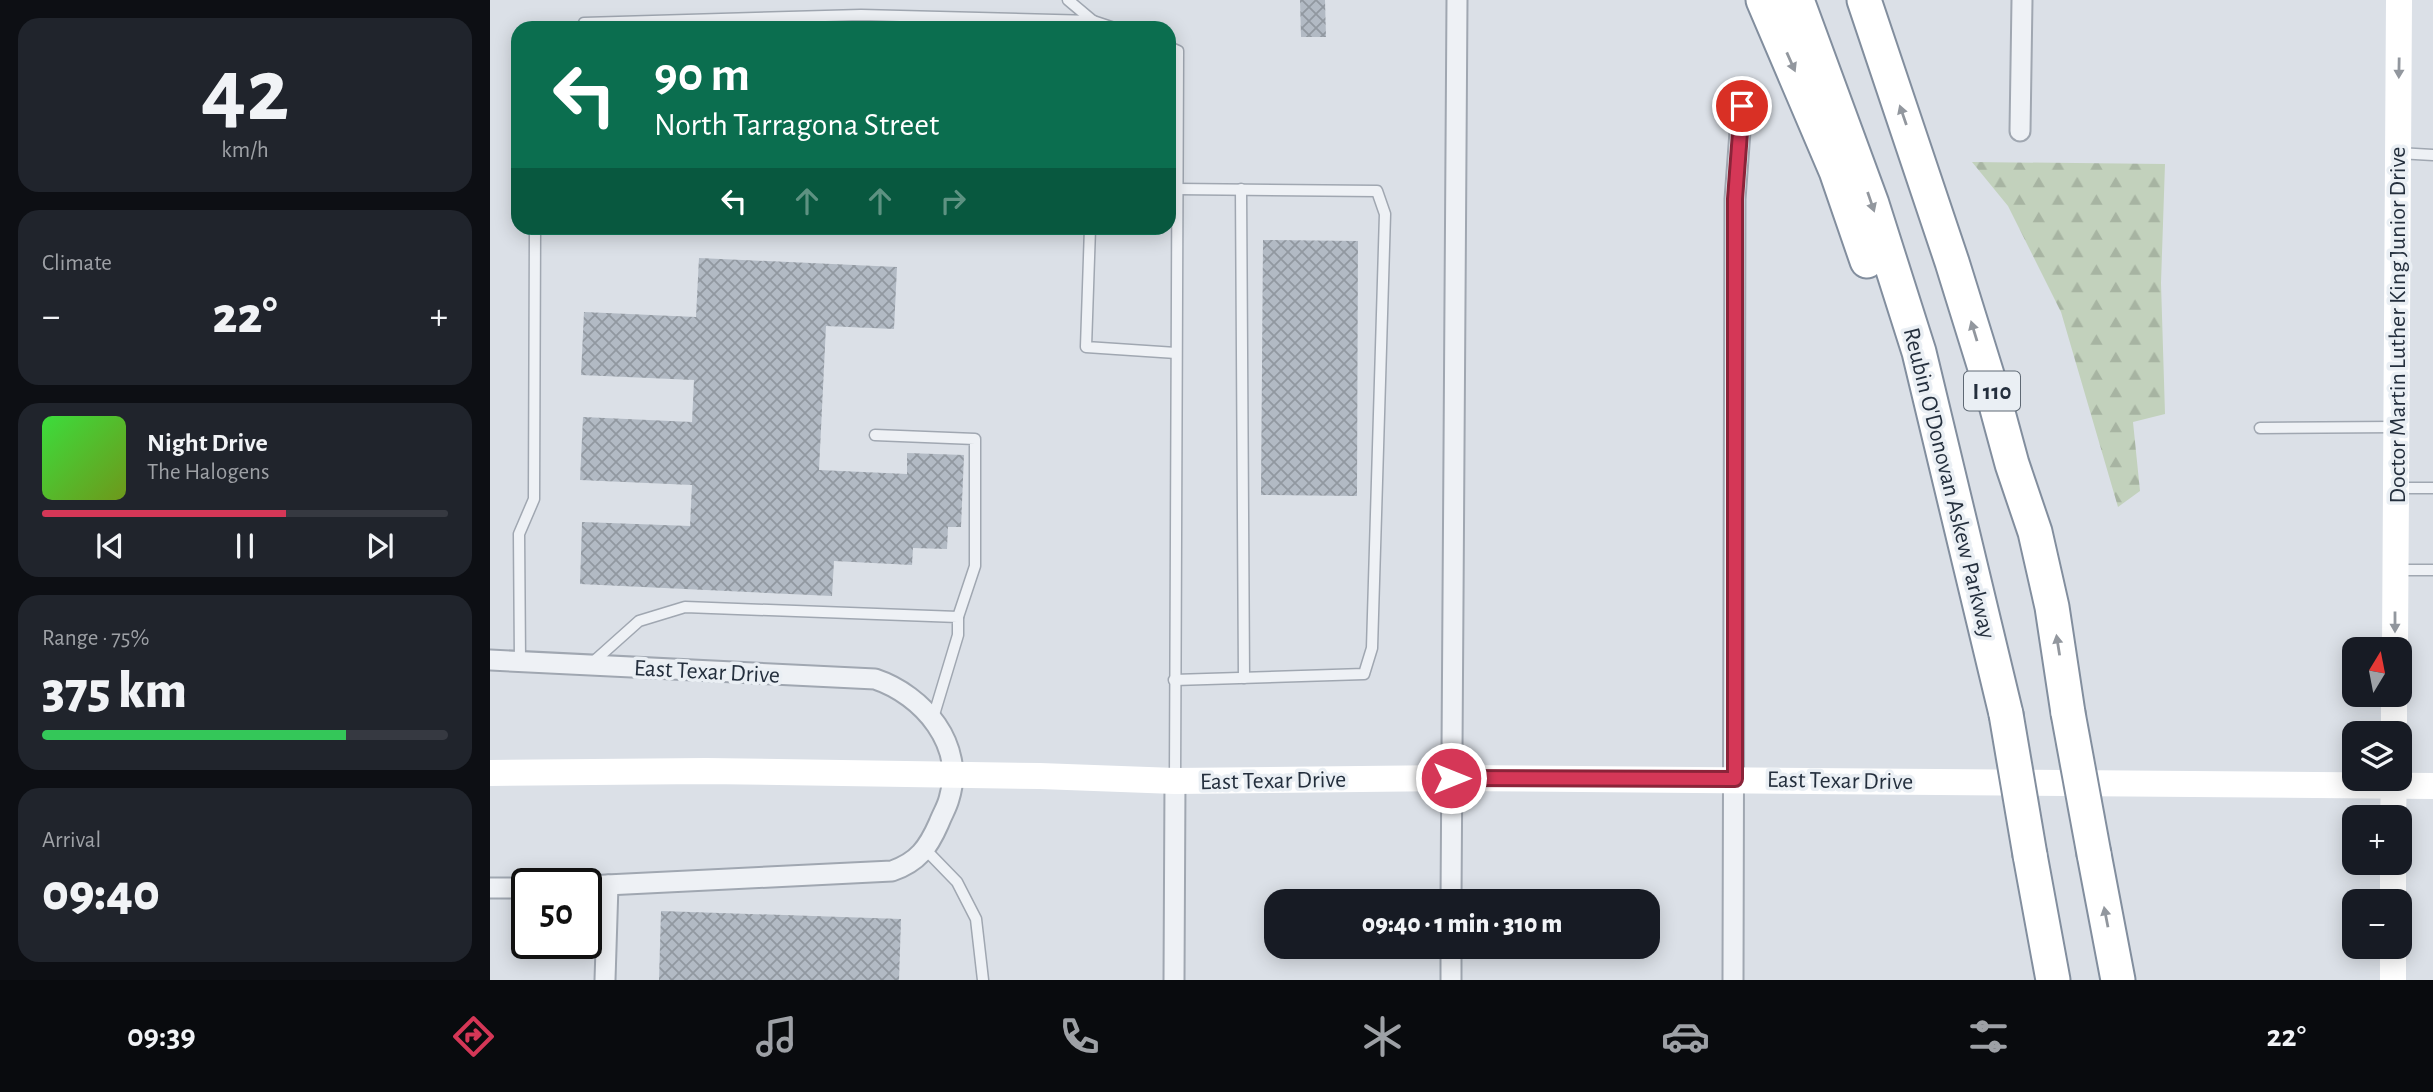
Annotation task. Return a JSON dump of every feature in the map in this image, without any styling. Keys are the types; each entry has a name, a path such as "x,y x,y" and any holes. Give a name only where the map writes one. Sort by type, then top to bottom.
{"highway":[{"path":"1763,0 1836,171 1955,500"},
{"name":"Reubin O'Donovan Askew Parkway","path":"1797,0 1868,192 1919,352 2006,714 2053,980"},
{"name":"I 110","path":"1864,0 1952,262 2012,464 2035,531 2052,607 2068,713 2118,980"},
{"path":"1887,0 1890,76"}],"main road":[{"name":"Doctor Martin Luther King Junior Drive","path":"2395,637 2399,0"},
{"name":"East Texar Drive","path":"490,773 706,772 1175,781 1451,778 2342,782"},
{"name":"East Texar Drive","path":"2412,784 2433,786"},
{"path":"2393,959 2393,980"}],"street":[{"path":"1451,889 1457,0"},
{"path":"2020,131 2022,0"},
{"path":"1733,980 1735,199 1742,106"},
{"name":"East Texar Drive","path":"490,660 875,678 904,693 933,718 944,736 953,775 950,798 925,849 907,866 892,871 602,885"},
{"path":"1174,980 1175,781"},
{"path":"605,980 608,885"},
{"path":"490,888 511,888"},
{"path":"1451,959 1451,980"}],"lane":[{"path":"1068,0 1091,21"},
{"path":"653,21 861,15 1016,21"},
{"path":"1175,781 1176,50"},
{"path":"2398,152 2433,155"},
{"path":"1174,680 1364,674 1373,634 1385,214 1377,191 1177,189"},
{"path":"1241,189 1244,678"},
{"path":"520,662 519,534 534,499 535,235"},
{"path":"1090,235 1086,347 1176,353"},
{"path":"2260,428 2396,428"},
{"path":"875,435 975,439 975,566 958,617 958,635 933,718"},
{"path":"2396,488 2433,488"},
{"path":"2395,570 2433,570"},
{"path":"590,665 639,621 685,607 958,617"},
{"path":"925,849 957,882 976,919 983,980"}],"green space":[{"path":"1972,162 2165,164 2161,283 2165,414 2133,422 2140,491 2118,507 2061,312 2008,206"}],"building":[{"path":"1300,0 1325,0 1326,37 1301,37"},
{"path":"1263,240 1358,241 1357,496 1261,495"},
{"path":"699,258 897,267 894,329 826,326 819,470 907,474 907,453 964,455 961,527 948,527 947,549 913,548 912,565 834,561 832,596 580,584 582,522 690,526 692,485 580,480 583,417 692,422 694,380 581,375 584,312 696,317"},
{"path":"661,911 901,919 899,980 659,980"}],"route":[{"path":"1451,778 1735,779 1735,199 1742,106"}]}
